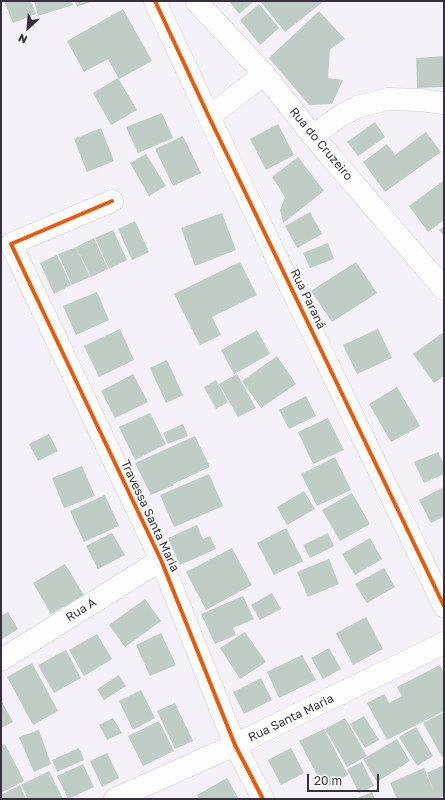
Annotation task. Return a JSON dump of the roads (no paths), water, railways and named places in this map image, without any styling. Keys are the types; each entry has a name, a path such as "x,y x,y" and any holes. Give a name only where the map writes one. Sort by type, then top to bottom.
{"street":[{"name":"Rua Paraná","path":"155,1 209,117 444,606"},
{"name":"Rua do Cruzeiro","path":"196,1 264,74 314,136 444,289"},
{"path":"209,117 264,74"},
{"path":"314,136 340,116 358,106 387,99 420,100 444,103"},
{"name":"Travessa Santa Maria","path":"112,201 11,244 161,560 235,745 263,799"},
{"name":"Rua A","path":"1,660 161,560"},
{"name":"Rua Santa Maria","path":"115,799 235,745 444,643"}]}
